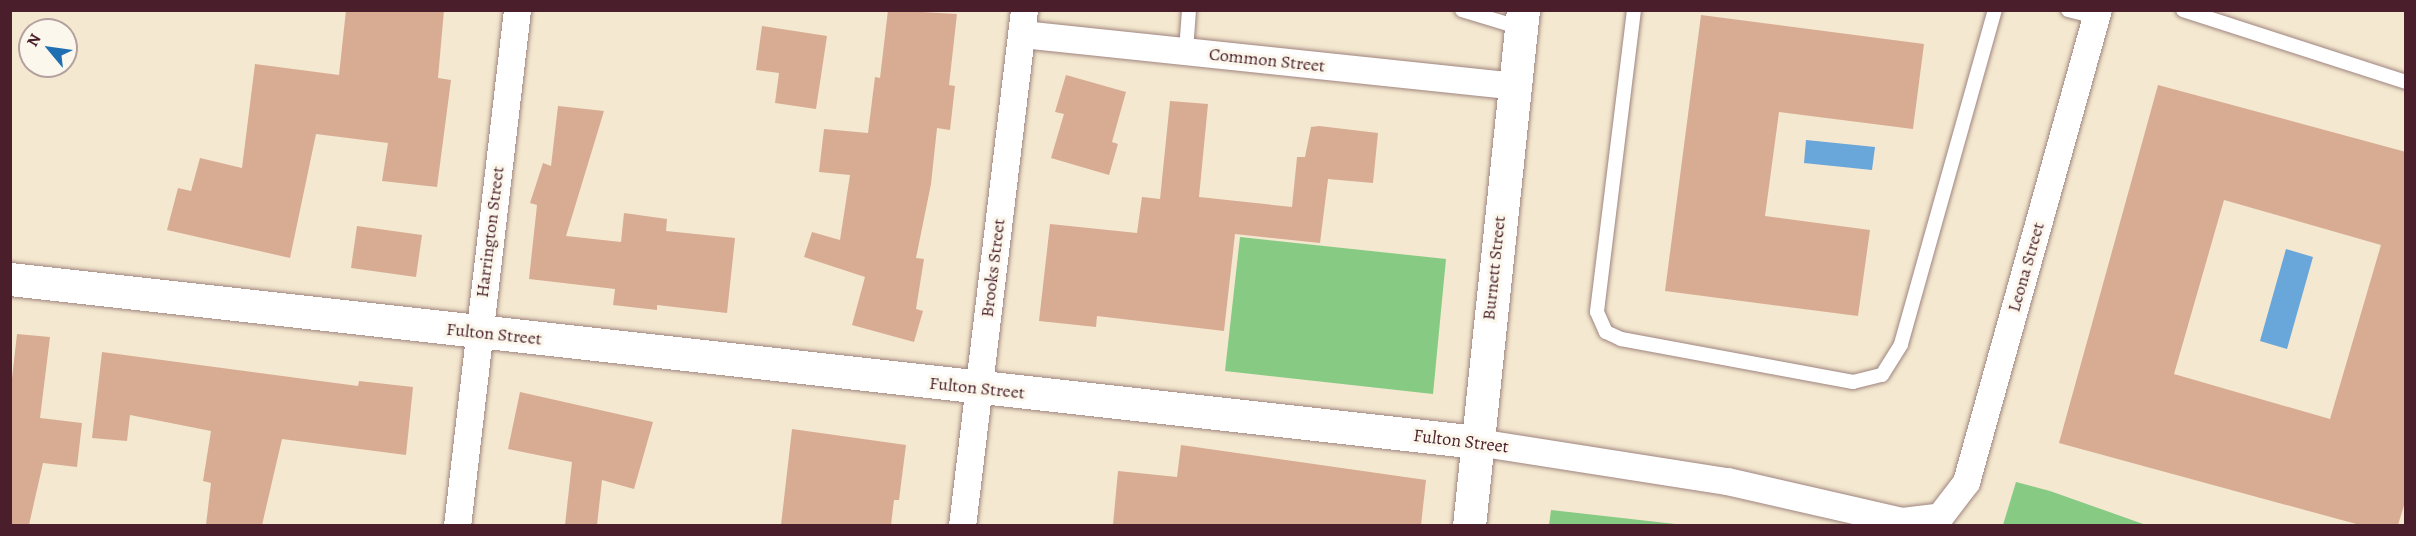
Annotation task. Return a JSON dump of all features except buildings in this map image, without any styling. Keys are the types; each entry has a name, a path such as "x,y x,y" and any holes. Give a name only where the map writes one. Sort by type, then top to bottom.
{"street":[{"name":"Harrington Street","path":"457,525 517,10"},
{"name":"Leona Street","path":"1940,516 1966,482 2097,14"},
{"name":"Burnett Street","path":"1469,525 1513,86 1522,19"},
{"name":"Common Street","path":"1023,22 1186,51 1513,86"},
{"name":"Brooks Street","path":"962,525 1023,22"},
{"name":"Fulton Street","path":"10,279 479,333 1477,442 1727,481 1902,521 1940,516"}],"lane":[{"path":"1186,51 1189,10"},
{"path":"1462,10 1522,19"},
{"path":"1634,10 1597,312 1606,332 1621,339 1853,382 1882,375 1901,345 1995,10"},
{"path":"2068,10 2097,14"},
{"path":"2183,10 2406,82"}],"green space":[{"path":"1240,237 1446,259 1433,394 1225,371"},
{"path":"2016,482 2050,491 2146,525 2003,525"},
{"path":"1551,510 1684,525 1549,525"}],"water":[{"path":"1806,140 1875,147 1872,170 1804,163"},
{"path":"2286,249 2313,257 2287,349 2260,341"}]}
